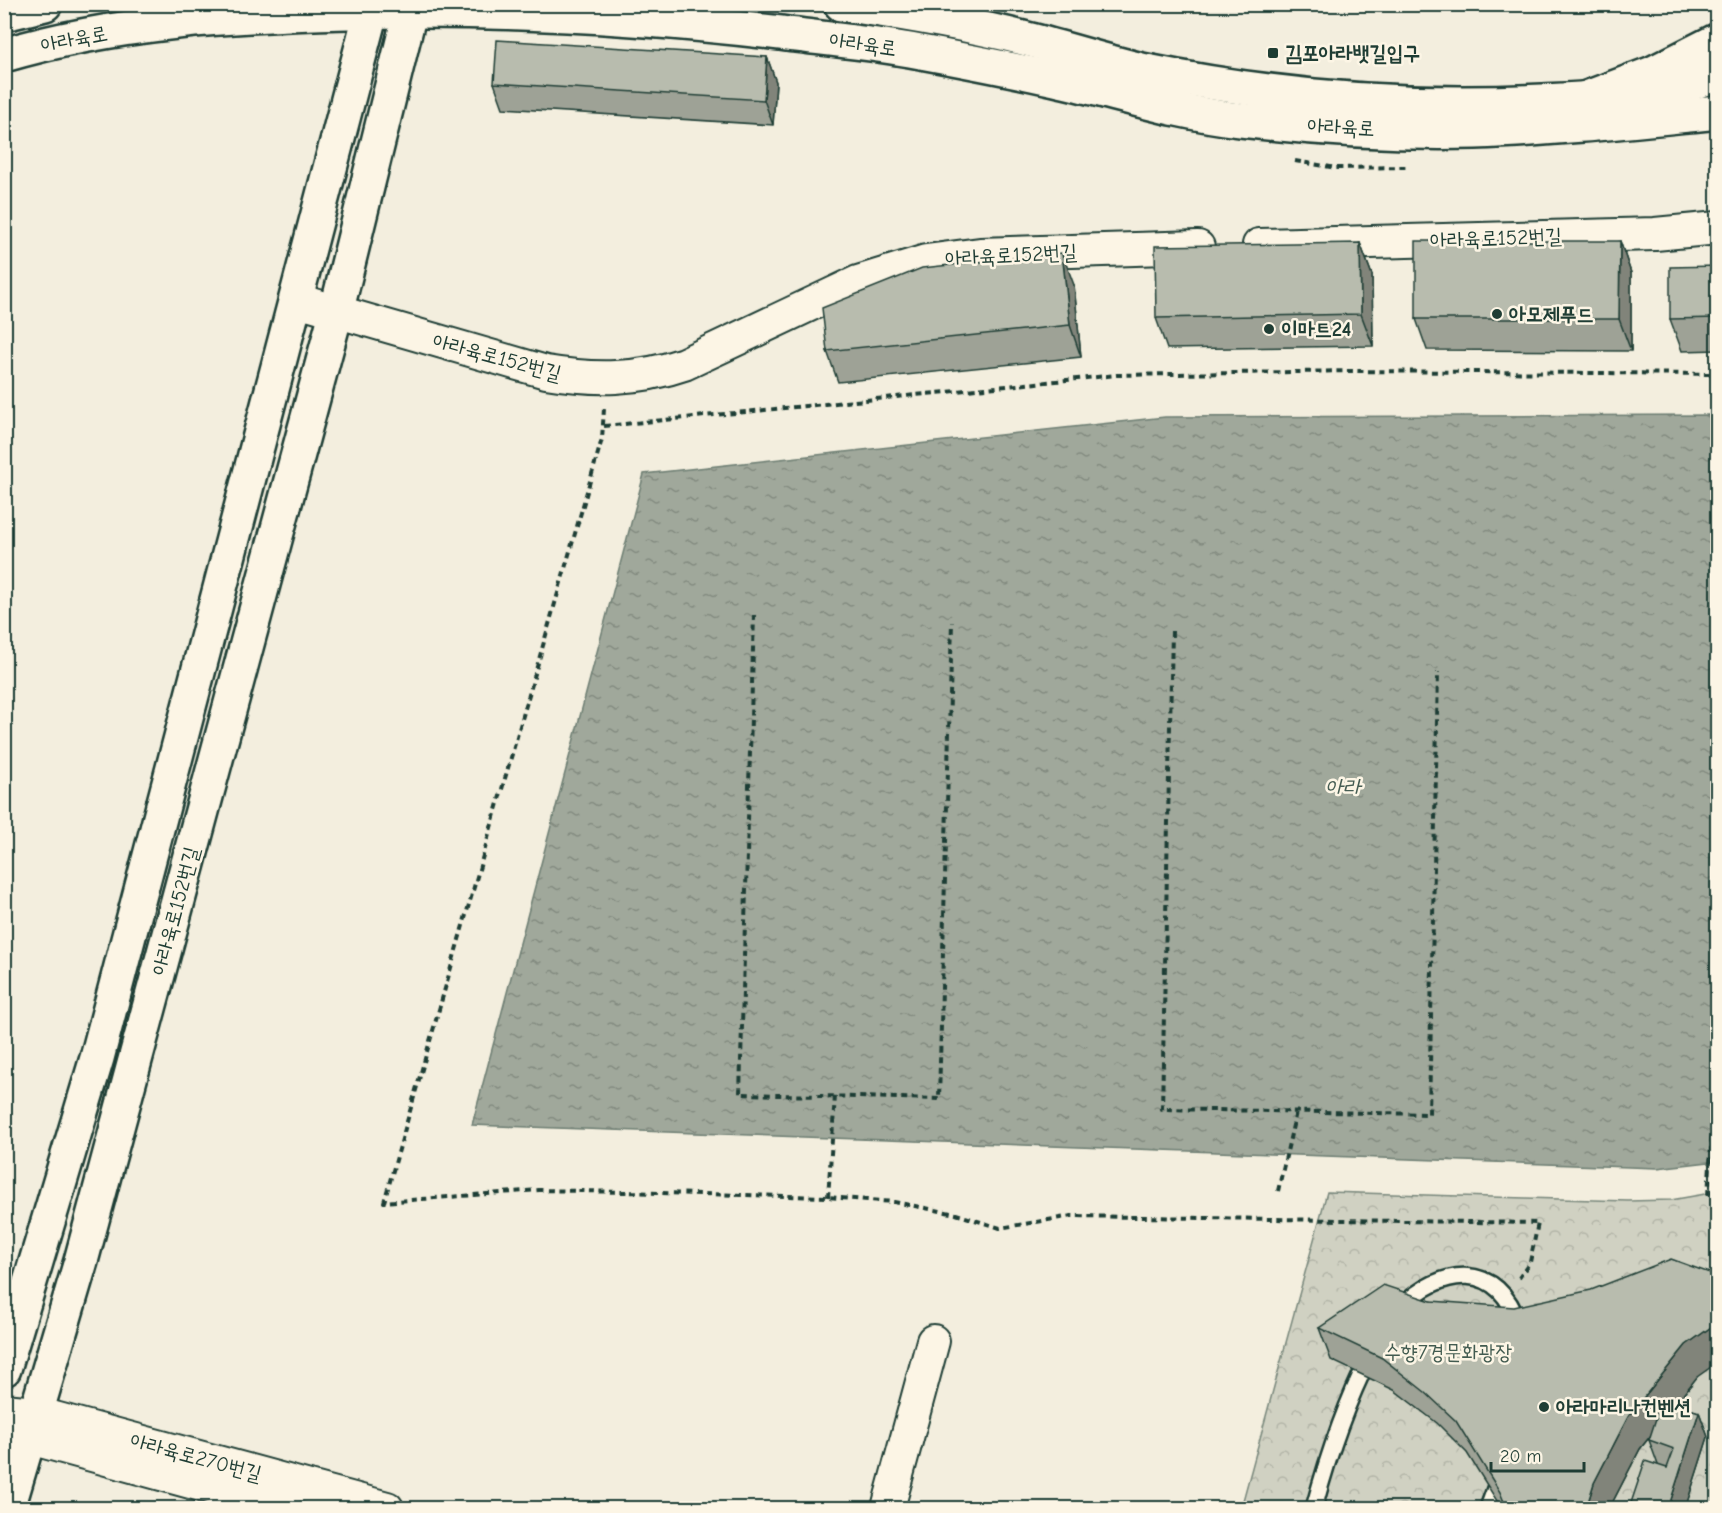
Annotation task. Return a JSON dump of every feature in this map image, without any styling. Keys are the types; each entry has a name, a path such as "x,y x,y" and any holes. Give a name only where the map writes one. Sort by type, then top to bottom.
{"main road":[{"name":"아라육로","path":"4,14 45,4"},
{"name":"아라육로","path":"841,4 946,21 1139,69 1265,90 1413,103 1487,104 1584,99 1666,89 1697,83 1718,74"},
{"name":"아라육로","path":"4,55 40,45 158,24 372,8 411,8 579,14 701,24 838,40 975,63 1238,120 1470,132 1544,129 1718,112"},
{"name":"아라육로152번길","path":"4,1369 97,1058 372,8"},
{"name":"아라육로152번길","path":"8,1509 81,1261 336,313 411,8"},
{"path":"1584,99 1653,73 1718,40"}],"street":[{"name":"아라육로152번길","path":"297,300 546,372 596,378 631,377 669,369 878,273 952,256 1644,234 1718,228"},
{"path":"888,1509 933,1341"},
{"name":"아라육로270번길","path":"4,1410 33,1425 285,1509"},
{"name":"아라육로270번길","path":"4,1418 387,1509"}],"lane":[{"path":"1392,1319 1408,1300 1425,1287 1459,1277 1488,1280 1505,1294 1514,1310 1522,1340"},
{"path":"1314,1509 1326,1463 1341,1421 1377,1343"},
{"path":"1488,1509 1506,1457"}],"path":[{"path":"604,426 1117,375 1352,371 1718,374"},
{"path":"596,378 605,414 604,426 384,1202 540,1190 828,1197 894,1202 956,1214 1000,1228 1072,1216 1538,1223 1530,1262 1505,1294"},
{"path":"754,615 740,1094 939,1099 952,622"},
{"path":"1172,631 1162,1109 1429,1114 1438,672"},
{"path":"1708,1195 1718,1043"},
{"path":"828,1197 835,1096"},
{"path":"1278,1191 1296,1112"}],"shaded area":[{"path":"138,1500 161,1502 183,1508 103,1508 116,1503"}],"green space":[{"name":"수향7경문화광장","path":"1327,1192 1628,1201 1671,1200 1717,1192 1717,1508 1241,1508"}],"water":[{"name":"아라","path":"1717,415 1717,1161 1657,1168 472,1125 644,474 1165,417"}],"building":[{"path":"497,40 767,57 764,100 494,83"},
{"path":"1416,241 1620,241 1619,319 1416,319"},
{"path":"1360,243 1361,314 1156,318 1155,246"},
{"path":"1062,253 1070,325 827,351 822,308 922,268"},
{"path":"1718,266 1718,318 1670,319 1670,267"},
{"name":"아라마리나컨벤션","path":"1671,1259 1718,1276 1718,1322 1686,1345 1628,1417 1594,1483 1586,1509 1507,1509 1500,1492 1456,1421 1425,1392 1382,1358 1319,1328 1383,1285 1431,1301 1514,1307 1591,1290"},
{"path":"1662,1400 1699,1412 1668,1509 1629,1509 1645,1461 1667,1468 1674,1449 1649,1440"}],"place":[{"name":"김포아라뱃길입구","path":"1273,53"},
{"name":"아모제푸드","path":"1497,314"},
{"name":"이마트24","path":"1269,329"},
{"name":"아라마리나컨벤션","path":"1544,1407"}]}
